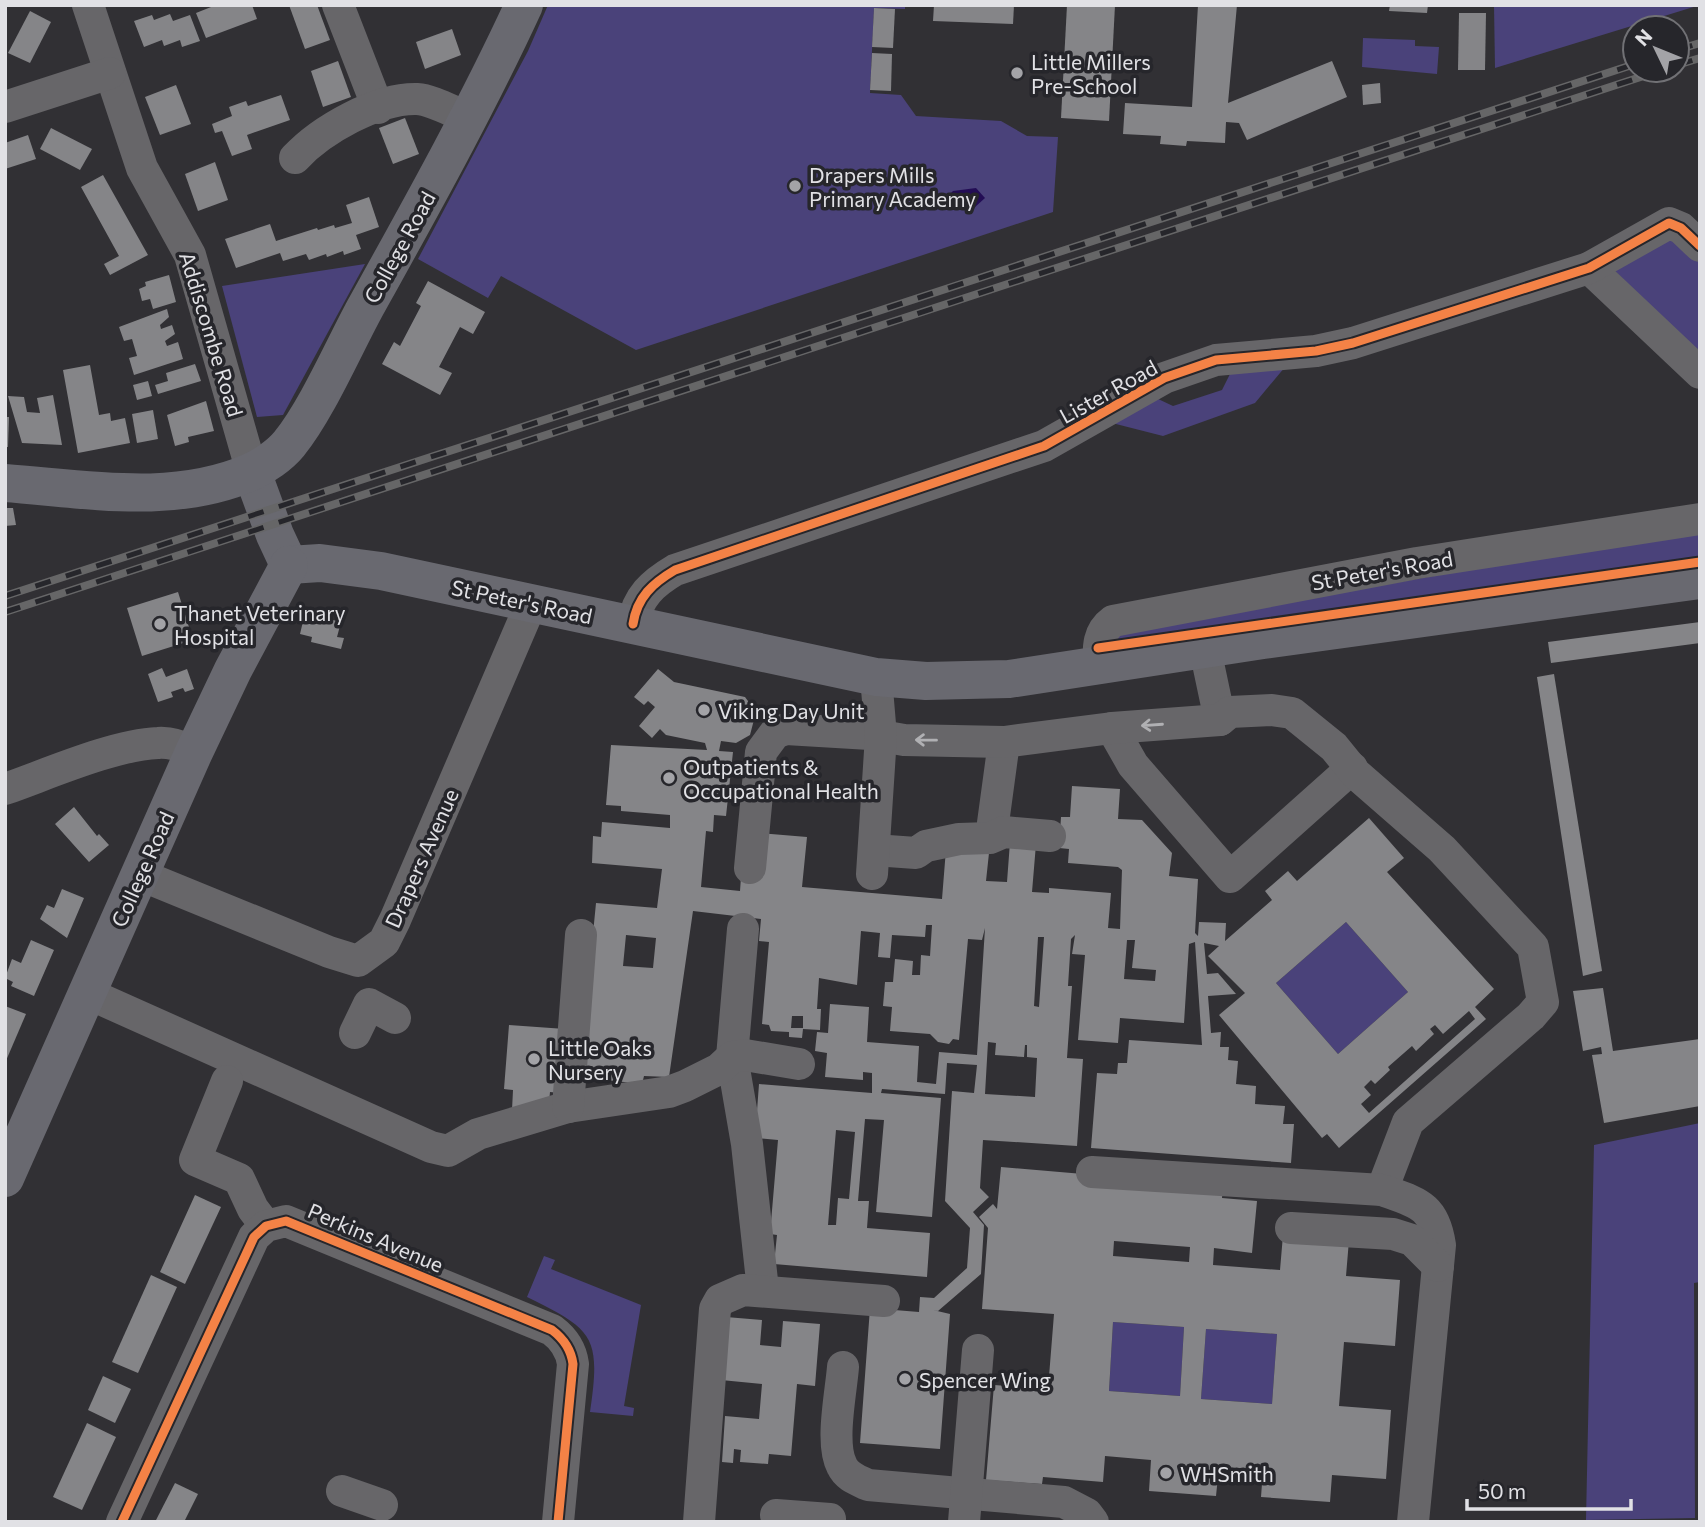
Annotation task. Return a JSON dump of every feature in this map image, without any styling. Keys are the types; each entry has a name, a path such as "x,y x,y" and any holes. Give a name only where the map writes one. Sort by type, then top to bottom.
{"main road":[{"name":"College Road","path":"257,485 301,426 469,118 524,5"},
{"path":"5,483 135,494 207,485 257,485 282,550"},
{"name":"College Road","path":"5,1178 138,874 233,670 282,550"},
{"name":"St Peter's Road","path":"282,550 320,564 356,567 877,677 926,681 1009,679 1700,580"}],"street":[{"name":"Addiscombe Road","path":"88,5 142,168 190,255 257,485"},
{"path":"338,5 377,108"},
{"path":"5,107 110,73"},
{"path":"295,158 324,132 398,100 420,99 469,118"},
{"name":"Lister Road","path":"633,624 643,596 656,582 675,570 1044,446 1164,378 1216,360 1316,351 1353,343 1589,268 1669,223 1681,228 1700,246"},
{"path":"1589,268 1700,373"},
{"name":"St Peter's Road","path":"1099,664 1100,640 1106,626 1113,621 1417,563 1700,519"},
{"name":"Drapers Avenue","path":"358,961 384,942 395,920 531,604"},
{"path":"1205,649 1220,720"},
{"path":"877,677 881,736 873,862 916,853 926,846 958,839 990,838 1004,832 1050,836"},
{"path":"750,868 758,766 761,752 775,733 786,730 1004,742 1112,728 1220,720 1230,712 1272,710 1292,713 1314,738 1352,768 1442,849 1533,947 1543,1002 1531,1016 1408,1122 1382,1190"},
{"path":"1112,728 1133,765 1230,877 1352,768"},
{"path":"993,823 1004,742"},
{"path":"5,789 114,753 157,743 179,744 194,752"},
{"path":"138,874 329,952 358,961 382,1011 355,1033"},
{"path":"743,929 732,1057 747,1144 763,1290"},
{"path":"568,1107 581,935"},
{"path":"87,993 430,1147 448,1151 478,1134 568,1107 668,1092 702,1079 732,1057 744,1055 799,1064"},
{"path":"122,1522 250,1244 266,1226 253,1209 239,1179 195,1160 227,1081"},
{"path":"1092,1172 1382,1190 1420,1203 1436,1223 1438,1266 1413,1522"},
{"name":"Perkins Avenue","path":"266,1226 286,1220 296,1222 561,1336 568,1346 573,1364 558,1522"},
{"path":"1292,1228 1393,1234 1412,1240 1438,1266"},
{"path":"699,1522 715,1309 720,1300 730,1293 763,1290 884,1301"},
{"path":"965,1508 978,1350"},
{"path":"843,1367 836,1451 842,1468 851,1477 868,1485 965,1508 1064,1502 1087,1514 1093,1522"},
{"path":"776,1515 829,1520 836,1499 851,1477"}],"shaded area":[{"name":"Drapers Mills Primary Academy","path":"548,5 905,5 905,9 874,8 870,93 901,95 916,116 1001,121 1027,136 1058,137 1053,212 636,350 501,276 488,298 418,259 528,51"},
{"path":"1494,5 1700,5 1671,14 1621,14 1621,29 1495,68"},
{"path":"1363,38 1415,40 1415,46 1439,47 1437,74 1362,67"},
{"path":"976,188 985,198 974,208 953,210 942,202 953,191"},
{"path":"1665,237 1700,256 1700,354 1615,271"},
{"path":"365,264 283,415 257,417 222,286"},
{"path":"1285,367 1255,403 1163,436 1112,423 1156,398 1173,406 1222,390 1231,372"},
{"path":"1700,529 1700,558 1112,640 1116,632"},
{"path":"1346,922 1408,992 1338,1054 1276,983"},
{"path":"1700,1123 1700,1282 1694,1283 1695,1518 1586,1520 1594,1145"},
{"path":"544,1256 555,1260 551,1269 641,1305 624,1406 634,1408 633,1416 590,1412 594,1367 593,1351 588,1338 567,1318 527,1297"},
{"path":"1113,1322 1184,1327 1180,1396 1109,1391"},
{"path":"1206,1329 1277,1334 1272,1404 1201,1399"}],"building":[{"path":"216,5 252,5 257,19 206,38 196,13"},
{"path":"289,5 317,5 330,40 305,49"},
{"path":"934,5 1014,5 1013,24 933,21"},
{"path":"1067,5 1115,5 1109,121 1061,118"},
{"path":"1198,5 1237,5 1228,103 1332,61 1347,97 1247,140 1239,123 1226,122 1225,143 1187,141 1186,146 1160,144 1161,136 1123,134 1125,103 1192,107"},
{"path":"1390,5 1428,5 1427,13 1389,11"},
{"path":"874,8 895,9 893,48 872,47"},
{"path":"30,11 51,22 30,63 8,53"},
{"path":"1459,13 1486,13 1485,70 1458,70"},
{"path":"170,14 173,21 190,15 200,41 182,47 180,40 164,46 162,40 144,47 134,21 152,15 154,20"},
{"path":"452,29 461,55 425,69 416,42"},
{"path":"872,53 892,54 891,91 870,90"},
{"path":"338,61 351,97 323,107 311,71"},
{"path":"1380,83 1381,103 1363,105 1362,85"},
{"path":"176,85 191,124 160,135 145,97"},
{"path":"281,95 290,120 247,135 252,149 232,156 222,131 215,133 212,124 232,116 229,107 246,101 248,106"},
{"path":"405,118 419,154 393,164 379,128"},
{"path":"51,128 92,149 80,170 40,149"},
{"path":"28,135 36,159 5,169 5,143"},
{"path":"215,162 228,200 198,211 185,174"},
{"path":"103,175 148,255 110,275 104,264 119,256 81,187"},
{"path":"369,197 379,227 356,235 361,249 344,255 343,251 327,257 326,254 309,260 306,254 283,261 280,253 236,268 225,239 270,224 276,241 317,228 318,230 334,225 335,228 352,223 346,205"},
{"path":"169,275 176,302 153,309 150,299 142,301 139,289 146,286 145,282"},
{"path":"428,281 485,312 473,334 460,327 439,367 452,373 440,395 382,364 394,342 400,346 421,306 416,303"},
{"path":"167,309 169,317 160,325 161,329 172,325 175,334 165,341 167,346 178,342 183,359 134,375 129,358 137,356 132,339 124,341 119,327"},
{"path":"195,364 201,381 158,394 155,385 168,381 166,373"},
{"path":"90,365 99,415 110,413 111,421 125,418 130,443 78,453 63,370"},
{"path":"148,381 152,396 137,400 133,385"},
{"path":"53,395 62,445 22,443 8,396 24,397 27,412 40,413 37,398"},
{"path":"206,401 214,431 188,437 189,442 175,446 167,415"},
{"path":"153,410 158,439 137,443 132,414"},
{"path":"5,417 9,417 8,447 5,447"},
{"path":"5,508 13,508 16,525 5,526"},
{"name":"Thanet Veterinary Hospital","path":"178,592 193,640 142,656 127,608"},
{"path":"305,613 341,622 337,637 344,638 341,649 311,642 312,637 300,634"},
{"path":"1700,622 1700,643 1551,663 1548,642"},
{"path":"162,668 166,677 187,669 194,689 185,692 183,688 171,692 173,697 158,702 148,674"},
{"path":"658,669 674,682 745,697 756,712 750,735 736,743 721,741 719,751 733,752 726,816 714,815 713,832 706,831 701,887 740,891 741,877 759,833 807,837 802,887 942,899 946,849 989,853 986,881 1007,882 1010,842 1036,844 1032,892 1049,893 1049,888 1111,893 1108,928 1120,929 1122,870 1118,867 1068,863 1069,849 1059,848 1061,817 1070,817 1072,786 1120,789 1118,819 1142,820 1172,853 1169,876 1198,879 1195,933 1198,936 1199,922 1226,923 1225,941 1272,900 1265,891 1288,871 1297,881 1369,818 1404,858 1387,872 1494,989 1475,1007 1486,1019 1339,1148 1327,1134 1322,1138 1219,1015 1245,993 1208,956 1219,946 1204,943 1207,974 1218,973 1236,994 1208,996 1211,1033 1221,1032 1220,1047 1229,1047 1228,1060 1238,1061 1236,1084 1256,1086 1255,1104 1285,1106 1283,1124 1294,1124 1291,1163 1091,1148 1097,1073 1117,1074 1118,1063 1127,1063 1129,1040 1202,1045 1195,942 1189,944 1184,1023 1120,1018 1118,1043 1078,1040 1085,955 1072,954 1075,935 1071,939 1068,986 1072,986 1067,1058 1083,1059 1077,1146 983,1140 980,1188 989,1197 973,1212 984,1225 981,1274 938,1311 933,1310 950,1314 940,1449 860,1443 870,1308 919,1312 920,1297 934,1298 967,1268 970,1228 945,1201 952,1091 974,1093 977,1065 947,1063 945,1094 882,1089 881,1093 941,1098 932,1217 876,1212 884,1120 865,1119 858,1201 869,1201 867,1228 930,1233 927,1277 774,1264 777,1235 770,1234 778,1140 755,1138 759,1084 872,1093 872,1073 863,1072 863,1080 825,1077 827,1053 815,1051 817,1032 828,1033 830,1004 869,1007 867,1042 919,1046 917,1082 936,1084 939,1052 977,1055 985,928 982,940 968,939 959,1040 953,1039 949,1044 938,1042 930,1034 890,1031 892,1007 883,1006 885,982 893,982 895,959 913,961 912,975 920,975 921,955 930,956 932,925 926,925 925,937 892,935 890,958 878,957 880,933 861,931 857,985 819,978 817,1009 821,1009 820,1030 803,1029 802,1038 789,1037 789,1032 771,1031 769,1025 762,1024 769,942 759,941 761,919 693,911 669,1077 644,1076 642,1084 579,1077 596,903 657,908 662,869 592,863 593,836 601,837 602,822 670,828 670,815 621,811 621,806 606,805 611,745 707,750 705,743 666,735 660,729 652,738 639,726 655,707 648,701 644,705 634,697","holes":["1346,922 1408,992 1338,1054 1276,983","626,935 656,938 653,968 623,966","1038,937 1044,937 1039,1007 1034,1006","1127,940 1135,940 1132,968 1156,970 1155,981 1124,979","1469,1011 1475,1019 1369,1113 1361,1104 1371,1095 1364,1087 1371,1080 1375,1084 1390,1070 1388,1067 1412,1046 1416,1051 1434,1034 1430,1029 1435,1025 1443,1034","792,1016 803,1016 803,1028 791,1028","988,1042 996,1043 995,1055 1024,1057 1027,1045 1027,1057 1037,1058 1035,1097 985,1094","836,1130 855,1132 849,1199 838,1198 836,1225 828,1225"]},
{"path":"1554,674 1602,971 1583,976 1537,677"},
{"path":"74,807 97,836 99,834 109,845 89,862 55,824"},
{"path":"62,889 84,898 67,938 40,919 47,905 54,908"},
{"path":"31,940 54,950 34,996 11,986 13,982 5,978 12,959 21,963"},
{"path":"1603,988 1613,1051 1700,1039 1700,1106 1604,1123 1592,1055 1602,1054 1601,1047 1583,1051 1573,991"},
{"path":"5,1006 26,1014 5,1063"},
{"name":"Little Oaks Nursery","path":"509,1025 565,1029 560,1093 550,1092 548,1113 512,1110 513,1090 504,1089"},
{"path":"1001,1167 1223,1186 1222,1198 1257,1201 1252,1253 1214,1248 1213,1265 1280,1270 1283,1235 1349,1240 1346,1276 1400,1280 1395,1346 1344,1342 1339,1406 1391,1410 1386,1479 1332,1475 1330,1502 1261,1497 1263,1470 1219,1467 1216,1496 1149,1491 1151,1460 1105,1456 1103,1482 1043,1477 1042,1484 986,1480 994,1385 1048,1389 1054,1314 982,1309 988,1228 979,1217 993,1204 997,1209","holes":["1114,1241 1190,1247 1189,1262 1113,1256","1113,1322 1184,1327 1180,1396 1109,1391","1206,1329 1277,1334 1272,1404 1201,1399"]},
{"path":"195,1195 221,1207 185,1284 160,1272"},
{"path":"151,1275 177,1287 138,1373 112,1362"},
{"path":"726,1317 762,1320 760,1345 781,1347 783,1321 820,1324 815,1386 797,1384 791,1456 769,1454 768,1464 740,1462 741,1450 734,1449 733,1463 722,1462 725,1416 759,1419 762,1384 721,1380"},
{"path":"103,1376 131,1389 115,1423 88,1410"},
{"path":"87,1423 116,1437 82,1510 53,1497"},
{"path":"175,1483 198,1494 184,1522 155,1522"}],"railway":[{"path":"1691,46 1700,43"},
{"path":"1691,61 1700,58"},
{"path":"5,596 1621,69"},
{"path":"5,612 1621,83"}],"cycle path":[{"path":"633,624 642,598 675,570 1044,446 1164,378 1216,360 1316,351 1353,343 1589,268 1669,223 1681,228 1700,246"},
{"path":"1098,648 1700,562"},
{"path":"122,1522 254,1237 266,1226 286,1221 552,1330 560,1337 569,1349 573,1364 558,1522"}],"place":[{"name":"Little Millers Pre-School","path":"1017,73"},
{"name":"Drapers Mills Primary Academy","path":"795,186"},
{"name":"Thanet Veterinary Hospital","path":"160,624"},
{"name":"Viking Day Unit","path":"704,710"},
{"name":"Outpatients & Occupational Health","path":"669,778"},
{"name":"Little Oaks Nursery","path":"534,1059"},
{"name":"Spencer Wing","path":"905,1379"},
{"name":"WHSmith","path":"1166,1473"}]}
